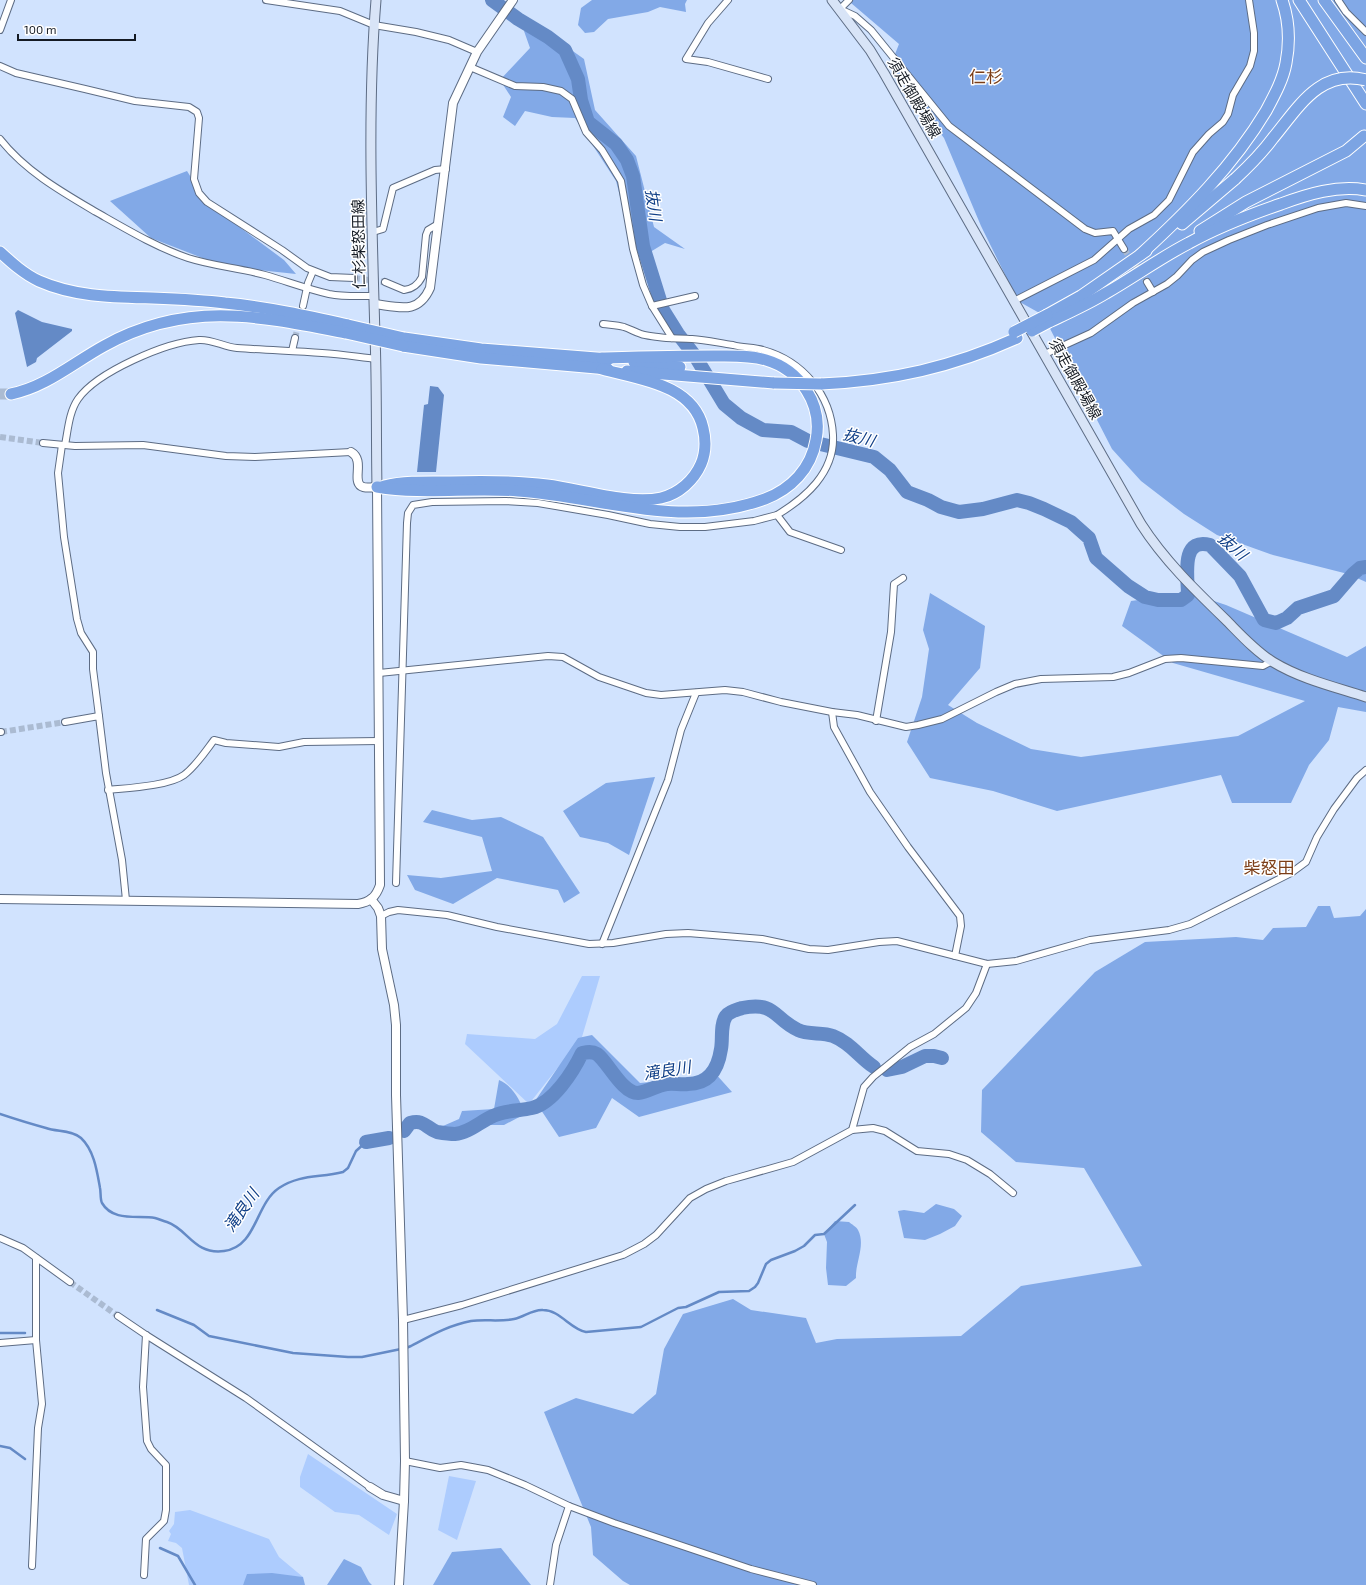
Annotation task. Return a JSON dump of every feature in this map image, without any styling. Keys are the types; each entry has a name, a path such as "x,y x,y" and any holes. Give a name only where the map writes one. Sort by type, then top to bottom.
{"highway":[{"path":"1140,256 1186,212 1216,178 1246,142 1272,100 1286,64 1288,46 1288,26 1282,0"},
{"path":"1299,0 1366,104"},
{"path":"1307,0 1366,90"},
{"path":"1324,0 1366,58"},
{"path":"1048,319 1140,256 1184,223 1235,179 1257,157 1314,90 1326,83 1338,79 1350,78 1366,80"},
{"path":"1084,304 1214,222 1281,184 1346,151 1364,136"},
{"path":"0,252 17,268 38,281 78,294 107,297 184,299 257,306 347,329 481,358 602,364 668,365 730,376 821,380 914,366 1016,335 1106,293 1190,242 1252,214 1313,193 1337,188 1356,188 1366,190"},
{"path":"11,394 40,385 104,346 132,332 178,319 222,315 244,316 347,329"},
{"path":"377,487 401,491 491,489 519,491 640,510 698,513 734,508 766,498 790,485 808,465 814,451 818,424 812,400 800,381 789,372 772,363 753,357 716,356 668,365 602,364"},
{"path":"377,487 401,482 492,481 547,485 638,500 662,498 673,493 692,479 702,459 705,447 705,436 697,412 690,402 680,394 668,388 602,364"}],"main road":[{"name":"仁杉柴怒田線","path":"376,0 371,143 376,359 377,487"},
{"name":"須走御殿場線","path":"832,0 840,9 884,73 1141,524 1154,544 1189,583 1247,641 1272,662 1322,684 1366,697"}],"street":[{"path":"0,30 11,0"},
{"path":"266,0 340,12 374,25 416,32 449,40 478,52"},
{"path":"728,0 708,23 686,59 708,62 768,79"},
{"path":"849,0 840,9 855,16 870,30 949,126 1085,228 1095,233 1113,231 1124,249"},
{"path":"1014,301 1094,260 1130,229 1154,215 1170,200 1193,152 1209,134 1223,122 1228,114 1233,95 1250,66 1254,51 1254,33 1249,0"},
{"path":"1338,0 1346,12 1366,32"},
{"path":"0,139 21,161 65,193 154,244 179,255 199,261 261,274 338,295 410,307 419,304 426,297 430,288 453,103 478,52 511,2"},
{"path":"0,66 16,72 135,101 189,107 197,112 199,118 194,179 199,193 207,202 282,250 307,268 330,277 354,278"},
{"path":"470,67 515,86 543,87 561,92 572,99 586,132 602,150 621,181 633,250 643,285 672,338"},
{"path":"373,232 383,229 393,188 435,170 446,169"},
{"path":"1045,354 1091,334 1133,303 1167,284 1192,260 1203,252 1229,240 1318,208 1346,203 1366,206"},
{"path":"385,282 404,290 415,287 422,277 426,235 428,230 438,224"},
{"path":"303,306 307,287 313,271"},
{"path":"1147,282 1153,292"},
{"path":"655,305 695,296"},
{"path":"396,883 401,672 407,523 408,513 413,505 432,502 506,501 538,503 650,524 680,527 705,527 754,521 777,515 804,497 815,486 830,457 833,439 829,411 824,398 803,371 790,363 764,350 735,346 714,341 640,334 623,327 603,324"},
{"path":"292,351 295,338"},
{"path":"126,900 121,855 108,790 93,669 93,652 81,633 76,619 64,537 58,473 74,406 82,394 104,377 140,357 173,346 198,340 207,340 231,348 292,351 376,359"},
{"path":"0,898 358,904 371,900 378,893 380,885 377,487 365,488 359,483 358,459 356,455 351,452 255,457 226,456 143,445 64,445 44,442"},
{"path":"777,515 790,532 841,550"},
{"path":"876,721 891,632 894,584 903,578"},
{"path":"379,673 401,672 548,656 563,658 599,677 646,693 661,695 726,690 743,692 832,712 857,715 876,721 906,727 942,719 1015,684 1041,678 1113,677 1129,673 1165,659 1181,658 1263,666 1272,662"},
{"path":"602,944 668,780 681,730 696,693"},
{"path":"832,712 834,727 870,792 908,847 960,916 961,926 955,956"},
{"path":"65,722 99,716"},
{"path":"108,790 151,785 182,776 191,769 214,740 226,743 278,747 304,742 380,742"},
{"path":"381,916 398,910 447,915 497,927 589,944 602,944 666,934 688,933 762,939 809,949 828,950 879,942 897,941 987,964 1016,961 1090,940 1179,928 1190,924 1291,873 1306,862 1317,837 1334,809 1357,778 1366,770"},
{"path":"371,900 378,908 381,916 382,949 394,1005 396,1025 396,1095 403,1320 405,1461 399,1585"},
{"path":"852,1130 864,1087 873,1077 904,1052 934,1034 966,1008 976,993 987,964"},
{"path":"403,1320 462,1305 623,1255 644,1244 656,1235 690,1198 706,1189 726,1181 793,1162 852,1130 873,1128 885,1131 917,1151 949,1154 967,1160 990,1174 1013,1193"},
{"path":"0,1238 23,1248 70,1282"},
{"path":"32,1566 38,1428 42,1404 36,1340 36,1258"},
{"path":"118,1316 146,1336 246,1398 370,1487 384,1495 404,1501"},
{"path":"144,1575 146,1539 164,1520 166,1510 166,1465 151,1449 147,1441 143,1387 146,1336"},
{"path":"0,1343 36,1340"},
{"path":"405,1461 440,1468 461,1465 488,1470 525,1485 569,1506 752,1569 813,1585"},
{"path":"550,1585 556,1545 569,1506"}],"shaded area":[{"path":"592,0 687,0 685,4 686,12 660,7 648,12 608,19 594,32 585,33 578,25 581,8"},
{"path":"853,0 1366,0 1366,582 1348,574 1273,555 1217,535 1184,514 1141,481 1112,449 1043,315 1018,301 981,226 944,138 890,67 899,44 851,3"},
{"path":"524,31 546,32 584,59 595,110 636,156 654,227 685,249 665,243 642,257 630,235 616,181 575,118 552,117 525,111 515,126 503,117 511,97 500,80 530,48"},
{"path":"187,171 207,203 284,260 296,274 223,266 151,238 110,201"},
{"path":"18,310 42,322 72,329 72,331 37,358 36,362 27,367 15,313"},
{"path":"430,386 438,387 444,395 436,472 417,472 424,405 428,404"},
{"path":"930,593 985,626 980,668 948,705 977,723 1031,749 1081,757 1238,736 1305,701 1173,663 1122,626 1131,601 1190,593 1226,605 1347,657 1366,646 1366,712 1338,707 1329,740 1309,765 1291,803 1232,803 1221,775 1057,811 993,791 930,778 907,742 922,697 929,649 923,630"},
{"path":"655,777 629,855 608,843 580,837 563,811 606,783"},
{"path":"432,810 472,820 501,817 543,837 580,893 564,903 558,890 497,878 453,904 415,890 407,875 441,878 492,871 482,837 423,822"},
{"path":"1318,906 1330,906 1334,918 1360,916 1366,909 1366,1585 630,1585 623,1581 593,1555 591,1527 544,1412 576,1398 633,1414 656,1394 664,1349 683,1314 733,1299 751,1310 806,1318 816,1343 837,1339 961,1336 1021,1286 1142,1266 1084,1168 1016,1162 981,1132 982,1090 1095,972 1145,942 1236,937 1263,940 1273,928 1306,927"},
{"path":"582,976 600,976 582,1037 529,1104 465,1044 467,1034 535,1039 557,1024"},
{"path":"592,1035 640,1083 684,1079 714,1072 732,1092 639,1117 612,1098 596,1128 559,1137 535,1101 578,1038"},
{"path":"499,1080 512,1090 521,1104 525,1114 504,1125 483,1125 458,1132 446,1129 443,1126 459,1119 462,1111 494,1109"},
{"path":"936,1204 954,1209 962,1216 955,1226 925,1240 904,1238 898,1211 904,1210 924,1213"},
{"path":"835,1221 849,1222 857,1229 860,1236 861,1248 856,1278 846,1286 828,1285 826,1268 827,1242 824,1234"},
{"path":"308,1454 397,1514 389,1535 359,1515 335,1512 300,1487 300,1477"},
{"path":"449,1476 476,1481 457,1540 438,1530"},
{"path":"190,1510 269,1539 279,1557 303,1577 248,1574 243,1585 189,1585 182,1548 176,1543 168,1541 171,1534 169,1531 174,1524 175,1512"},
{"path":"501,1548 531,1585 433,1585 452,1552"},
{"path":"344,1559 361,1567 372,1585 327,1585"},
{"path":"272,1573 303,1577 305,1585 243,1585 247,1574"}],"waterway":[{"name":"抜川","path":"492,0 565,50 578,79 581,100 588,122 616,144 627,160 633,176 643,246 663,310 678,334 695,356 724,404 741,418 763,430 791,432 808,441 874,457 890,470 907,492 941,507 959,512 983,509 1017,500 1044,509 1071,522 1089,538 1096,558 1128,586 1145,597 1158,600 1181,600 1188,595 1188,560 1194,547 1200,544 1210,545 1240,576 1264,620 1276,623 1287,618 1298,608 1334,596 1353,574 1360,568 1366,567"},
{"name":"滝良川","path":"404,1131 410,1123 419,1122 437,1132 453,1134 460,1133 498,1114 532,1108 540,1105 562,1086 582,1053 586,1052 597,1054 621,1083 632,1092 638,1093 667,1084 685,1084 702,1081 711,1074 718,1063 722,1045 723,1024 726,1016 731,1012 753,1006 762,1007 774,1012 790,1026 802,1032 833,1036 845,1042 874,1067"},
{"name":"滝良川","path":"887,1070 902,1067 925,1056 942,1058"},
{"name":"滝良川","path":"0,1114 50,1129 77,1135 89,1148 92,1155 98,1175 101,1201 107,1209 119,1215 155,1218 167,1222 181,1230 198,1245 205,1249 214,1251 224,1251 235,1248 243,1242 250,1234 265,1204 271,1195 279,1188 302,1178 343,1172 348,1168 356,1151 366,1142"},
{"name":"滝良川","path":"366,1142 389,1138"},
{"path":"406,1348 455,1325 476,1320 514,1319 539,1310 555,1313 575,1327 586,1332 641,1327 678,1308 686,1307 719,1292 749,1291 758,1283 766,1264 771,1260 804,1246 815,1235 824,1234 855,1205"},
{"path":"157,1310 194,1325 209,1336 293,1353 362,1357 401,1349"},
{"path":"0,1333 25,1333"},
{"path":"0,1446 10,1448 25,1459"},
{"path":"160,1548 178,1556 195,1585"}],"tunnel":[{"path":"1124,249 1147,282"},
{"path":"354,278 385,282"},
{"path":"295,338 299,322"},
{"path":"0,394 11,394"},
{"path":"0,437 43,443"},
{"path":"1,732 65,722"},
{"path":"70,1282 118,1316"}],"district":[{"name":"仁杉","path":"986,77"},
{"name":"柴怒田","path":"1269,868"}]}
